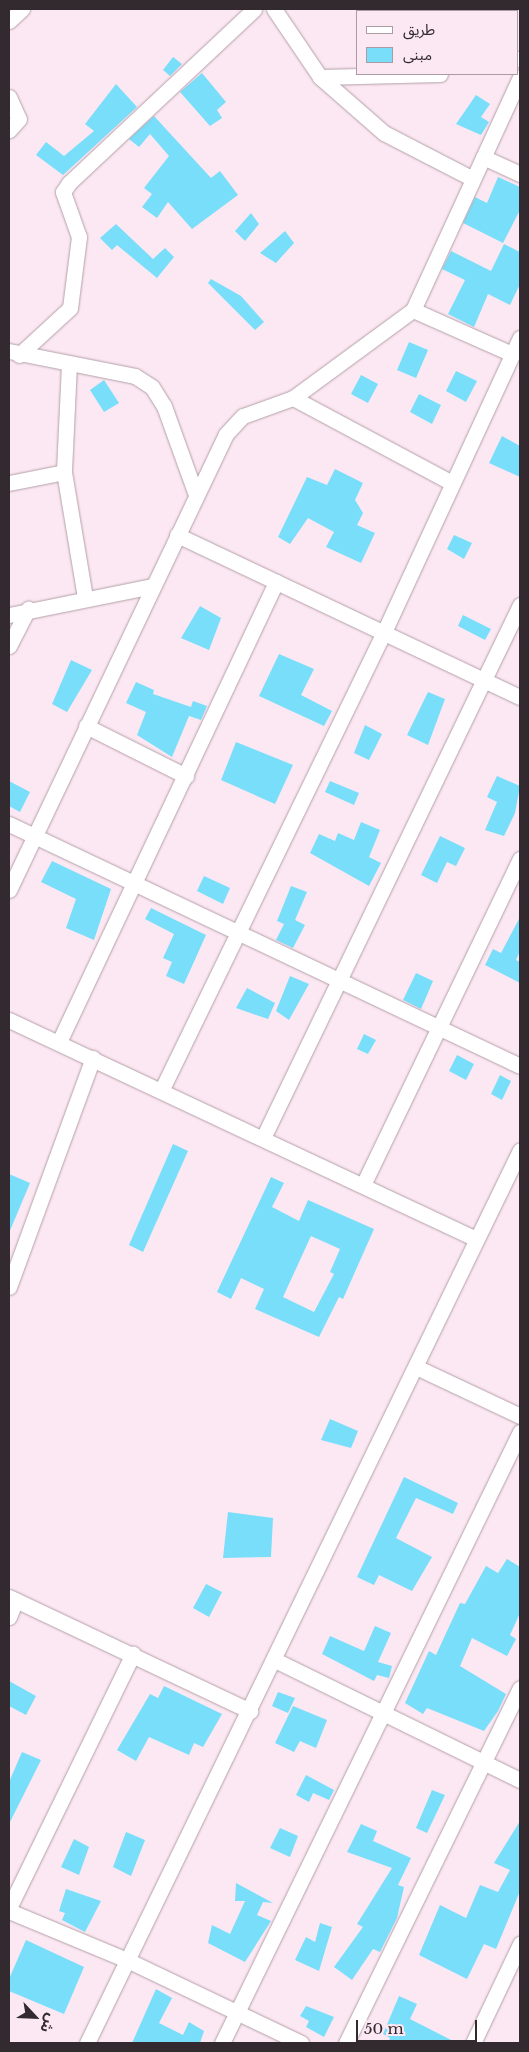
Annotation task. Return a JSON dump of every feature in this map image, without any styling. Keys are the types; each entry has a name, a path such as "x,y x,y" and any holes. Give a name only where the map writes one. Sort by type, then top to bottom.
{"street":[{"path":"9,21 22,9"},
{"path":"14,353 70,308 77,284 79,237 63,192 68,183 254,9"},
{"path":"274,9 320,77 384,133 473,179"},
{"path":"320,77 400,75"},
{"path":"9,890 152,586 226,434 243,416 293,398 412,310 520,78"},
{"path":"9,97 19,119 9,130"},
{"path":"483,157 520,174"},
{"path":"412,310 512,354"},
{"path":"162,1089 384,632 520,338"},
{"path":"14,353 135,376 152,387 164,406 196,495"},
{"path":"69,364 64,472 85,598"},
{"path":"293,398 452,483"},
{"path":"9,483 64,472"},
{"path":"177,535 520,697"},
{"path":"59,1042 136,883 276,582"},
{"path":"9,614 152,586"},
{"path":"263,1138 337,980 485,682 520,605"},
{"path":"9,646 28,609"},
{"path":"86,726 186,776"},
{"path":"9,824 136,883 237,934 520,1066"},
{"path":"363,1186 520,859"},
{"path":"9,1020 162,1089 476,1240"},
{"path":"9,1287 93,1058"},
{"path":"87,2043 275,1660 520,1150"},
{"path":"416,1367 520,1416"},
{"path":"222,2043 385,1713 520,1432"},
{"path":"9,1618 12,1599 250,1710"},
{"path":"133,1654 9,1910 127,1960 300,2043"},
{"path":"275,1660 520,1780"},
{"path":"346,2043 520,1688"},
{"path":"473,2043 520,1944"}],"building":[{"path":"173,57 182,64 170,76 163,70"},
{"path":"202,73 226,102 217,110 222,118 210,126 180,92"},
{"path":"116,84 137,107 63,175 36,155 46,142 64,156 94,131 85,124"},
{"path":"476,95 490,104 481,117 489,122 481,135 456,124"},
{"path":"154,116 211,178 220,171 238,195 192,229 168,202 157,218 142,207 152,194 144,188 169,156 150,134 139,147 129,139"},
{"path":"498,177 520,187 520,210 503,243 463,223 475,197 487,203"},
{"path":"251,213 259,224 245,241 235,231"},
{"path":"116,224 153,259 165,248 174,257 157,278 117,245 112,250 100,238"},
{"path":"285,231 294,243 276,263 260,253"},
{"path":"504,244 520,252 520,284 510,305 488,294 474,327 448,314 465,280 442,269 451,251 491,271"},
{"path":"211,279 241,296 264,322 255,330 208,283"},
{"path":"409,342 428,350 416,378 397,370"},
{"path":"456,371 477,381 466,402 446,391"},
{"path":"361,375 378,384 368,403 351,394"},
{"path":"104,380 119,403 104,412 90,390"},
{"path":"419,394 441,405 432,424 410,412"},
{"path":"502,436 520,446 520,477 489,463"},
{"path":"335,469 363,483 355,500 363,513 357,525 375,533 361,563 326,547 334,532 308,518 290,544 278,537 307,477 327,485"},
{"path":"454,535 472,543 464,559 447,549"},
{"path":"200,606 221,618 209,650 181,638"},
{"path":"463,615 491,629 485,640 458,626"},
{"path":"279,654 314,669 301,695 332,711 324,726 259,696"},
{"path":"71,660 92,670 67,712 52,704"},
{"path":"136,682 154,690 153,694 191,707 193,701 207,706 201,720 189,716 172,757 137,735 146,712 126,703"},
{"path":"428,692 445,699 428,745 407,735"},
{"path":"365,725 382,734 369,760 354,753"},
{"path":"236,742 293,765 275,804 221,780"},
{"path":"497,776 520,786 515,813 504,836 485,830 497,802 487,797"},
{"path":"9,781 30,792 20,812 9,806"},
{"path":"330,781 359,793 354,805 325,792"},
{"path":"361,822 380,830 369,857 381,863 369,886 310,853 319,834 335,841 338,833 354,840"},
{"path":"440,836 465,848 456,866 447,862 437,883 421,875"},
{"path":"52,861 111,889 94,940 66,928 76,899 41,882"},
{"path":"204,876 230,888 223,904 197,891"},
{"path":"291,886 307,892 295,920 305,925 293,948 276,940 284,924 277,921"},
{"path":"151,908 206,935 184,984 166,976 172,962 163,958 174,934 145,919"},
{"path":"520,917 520,951 516,960 520,962 520,983 485,965 493,949 501,953"},
{"path":"416,973 433,981 421,1009 403,1000"},
{"path":"290,976 309,984 289,1020 276,1011"},
{"path":"247,988 275,1003 268,1019 236,1008"},
{"path":"364,1034 376,1040 368,1054 357,1049"},
{"path":"457,1055 474,1064 466,1080 449,1071"},
{"path":"500,1075 511,1081 502,1100 491,1094"},
{"path":"173,1144 188,1151 143,1252 129,1245"},
{"path":"9,1174 30,1183 9,1233"},
{"path":"271,1177 284,1183 272,1207 299,1221 308,1200 374,1229 343,1299 339,1297 319,1337 255,1309 264,1289 241,1278 231,1299 217,1292","holes":["311,1236 340,1249 330,1272 334,1274 314,1312 283,1297"]},
{"path":"330,1419 358,1431 351,1448 321,1440"},
{"path":"404,1477 458,1503 453,1514 416,1498 396,1538 432,1557 412,1591 379,1575 374,1585 357,1577"},
{"path":"228,1512 273,1518 271,1557 223,1558"},
{"path":"507,1559 520,1567 520,1613 510,1635 516,1639 507,1656 472,1638 460,1666 506,1694 498,1711 484,1731 427,1708 423,1714 405,1703 429,1651 436,1655 460,1603 465,1604 486,1566 498,1573"},
{"path":"206,1584 222,1592 209,1617 193,1608"},
{"path":"375,1626 391,1633 378,1662 392,1666 389,1678 377,1675 374,1681 322,1654 330,1636 364,1651"},
{"path":"9,1681 36,1696 26,1715 9,1706"},
{"path":"164,1686 222,1714 203,1747 194,1743 189,1755 149,1737 136,1761 117,1750 150,1694 158,1698"},
{"path":"278,1692 295,1698 288,1713 272,1706"},
{"path":"293,1706 327,1720 316,1748 300,1741 294,1752 275,1743"},
{"path":"22,1752 41,1760 9,1824 9,1782"},
{"path":"306,1775 334,1790 329,1800 313,1793 309,1802 296,1795"},
{"path":"432,1790 445,1795 427,1833 416,1828"},
{"path":"520,1821 520,1891 496,1949 484,1944 467,1979 419,1955 440,1905 466,1918 480,1885 498,1892 510,1870 494,1863"},
{"path":"361,1824 377,1831 373,1841 411,1858 398,1885 404,1887 397,1918 380,1952 373,1949 352,1980 334,1967 363,1927 357,1924 392,1868 347,1852"},
{"path":"280,1828 298,1836 290,1857 270,1848"},
{"path":"126,1832 145,1840 131,1876 113,1867"},
{"path":"74,1839 89,1847 79,1875 61,1867"},
{"path":"236,1883 273,1903 263,1902 257,1915 271,1921 245,1962 208,1943 212,1925 230,1934 245,1901 235,1901"},
{"path":"66,1889 101,1901 85,1932 62,1920 65,1913 59,1911"},
{"path":"320,1923 332,1927 319,1971 295,1960 306,1937 315,1942"},
{"path":"26,1940 84,1967 64,2014 9,1991 9,1979"},
{"path":"156,1989 172,1998 159,2023 183,2035 189,2022 204,2031 200,2043 132,2043"},
{"path":"399,1996 417,2004 410,2019 457,2043 388,2043 390,2038 383,2034"},
{"path":"306,2006 334,2017 324,2037 306,2027 309,2021 300,2016"}]}
